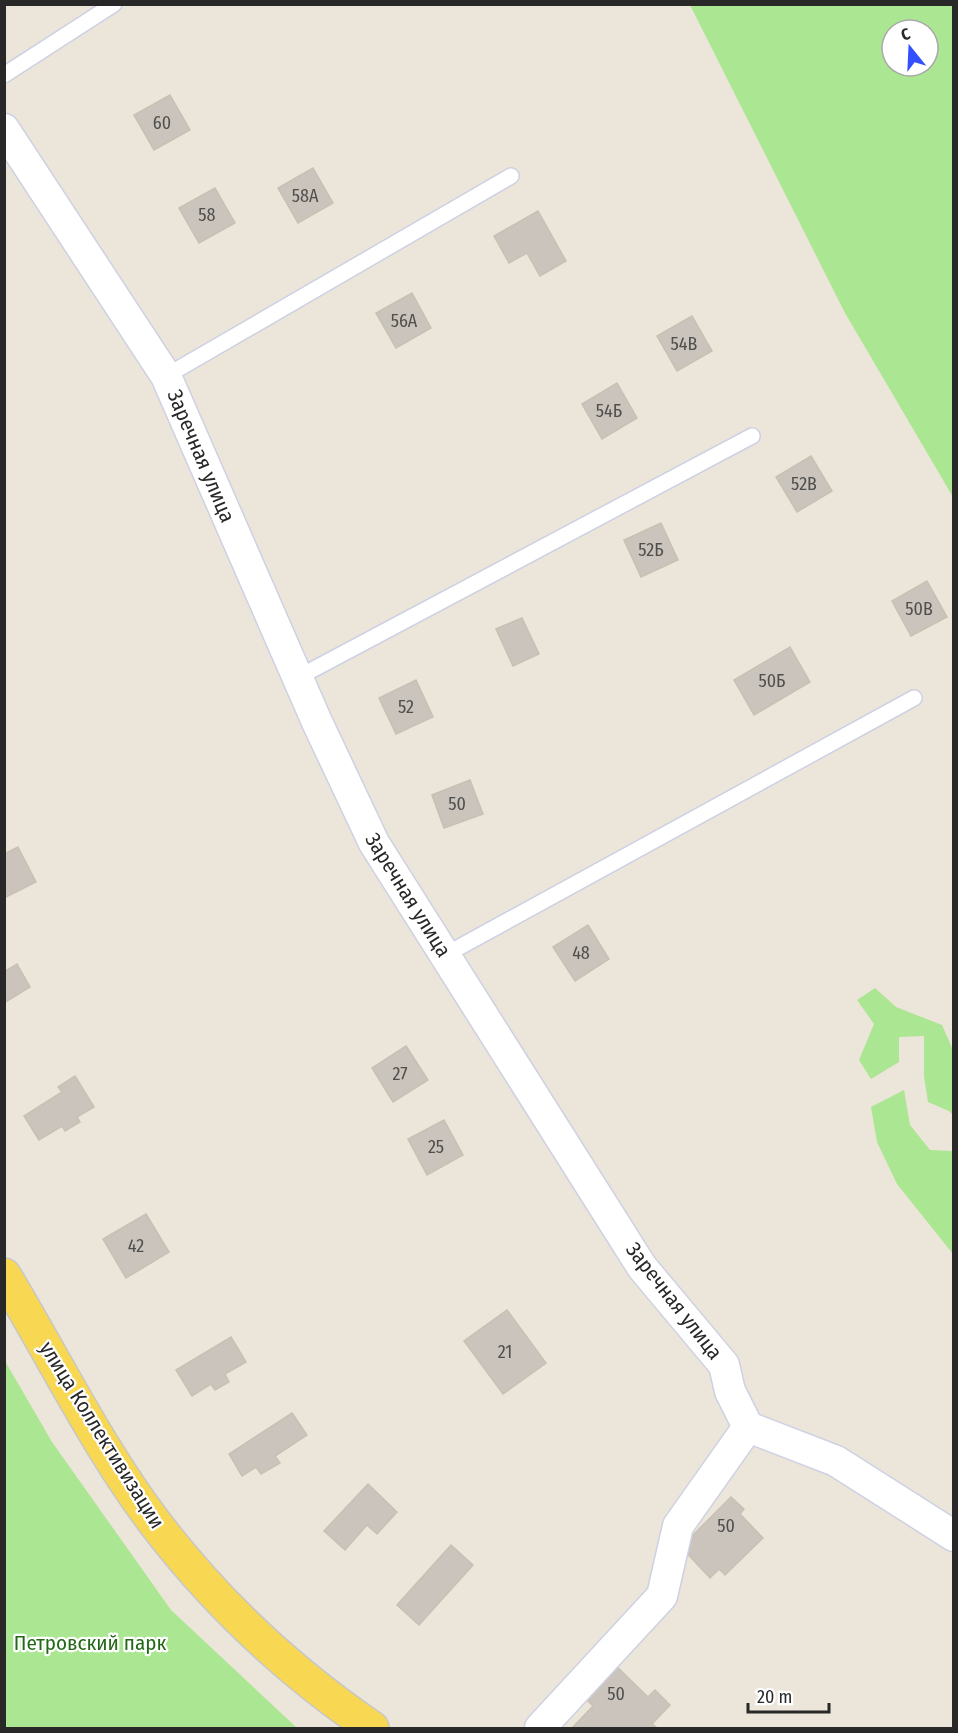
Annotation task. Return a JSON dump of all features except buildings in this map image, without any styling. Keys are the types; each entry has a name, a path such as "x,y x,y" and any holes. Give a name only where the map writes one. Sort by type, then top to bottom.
{"main road":[{"name":"улица Коллективизации","path":"4,1275 109,1453 154,1522 209,1590 269,1647 336,1703 372,1728"}],"street":[{"name":"Заречная улица","path":"4,129 166,376 297,678 374,843 642,1267 724,1365 730,1391 748,1427"},
{"path":"540,1728 662,1596 678,1526 748,1427 836,1461 954,1536"}],"lane":[{"path":"4,75 114,4"},
{"path":"166,376 511,176"},
{"path":"297,678 752,436"},
{"path":"445,955 914,698"}],"green space":[{"path":"690,5 953,5 953,497 845,313"},
{"path":"875,988 896,1007 942,1025 953,1050 953,1115 928,1102 924,1076 924,1036 899,1037 899,1062 871,1079 859,1060 874,1024 857,1000"},
{"path":"904,1090 910,1125 930,1150 953,1151 953,1254 897,1184 877,1142 871,1107"},
{"name":"Петровский парк","path":"5,1361 52,1442 171,1610 297,1728 5,1728"}]}
